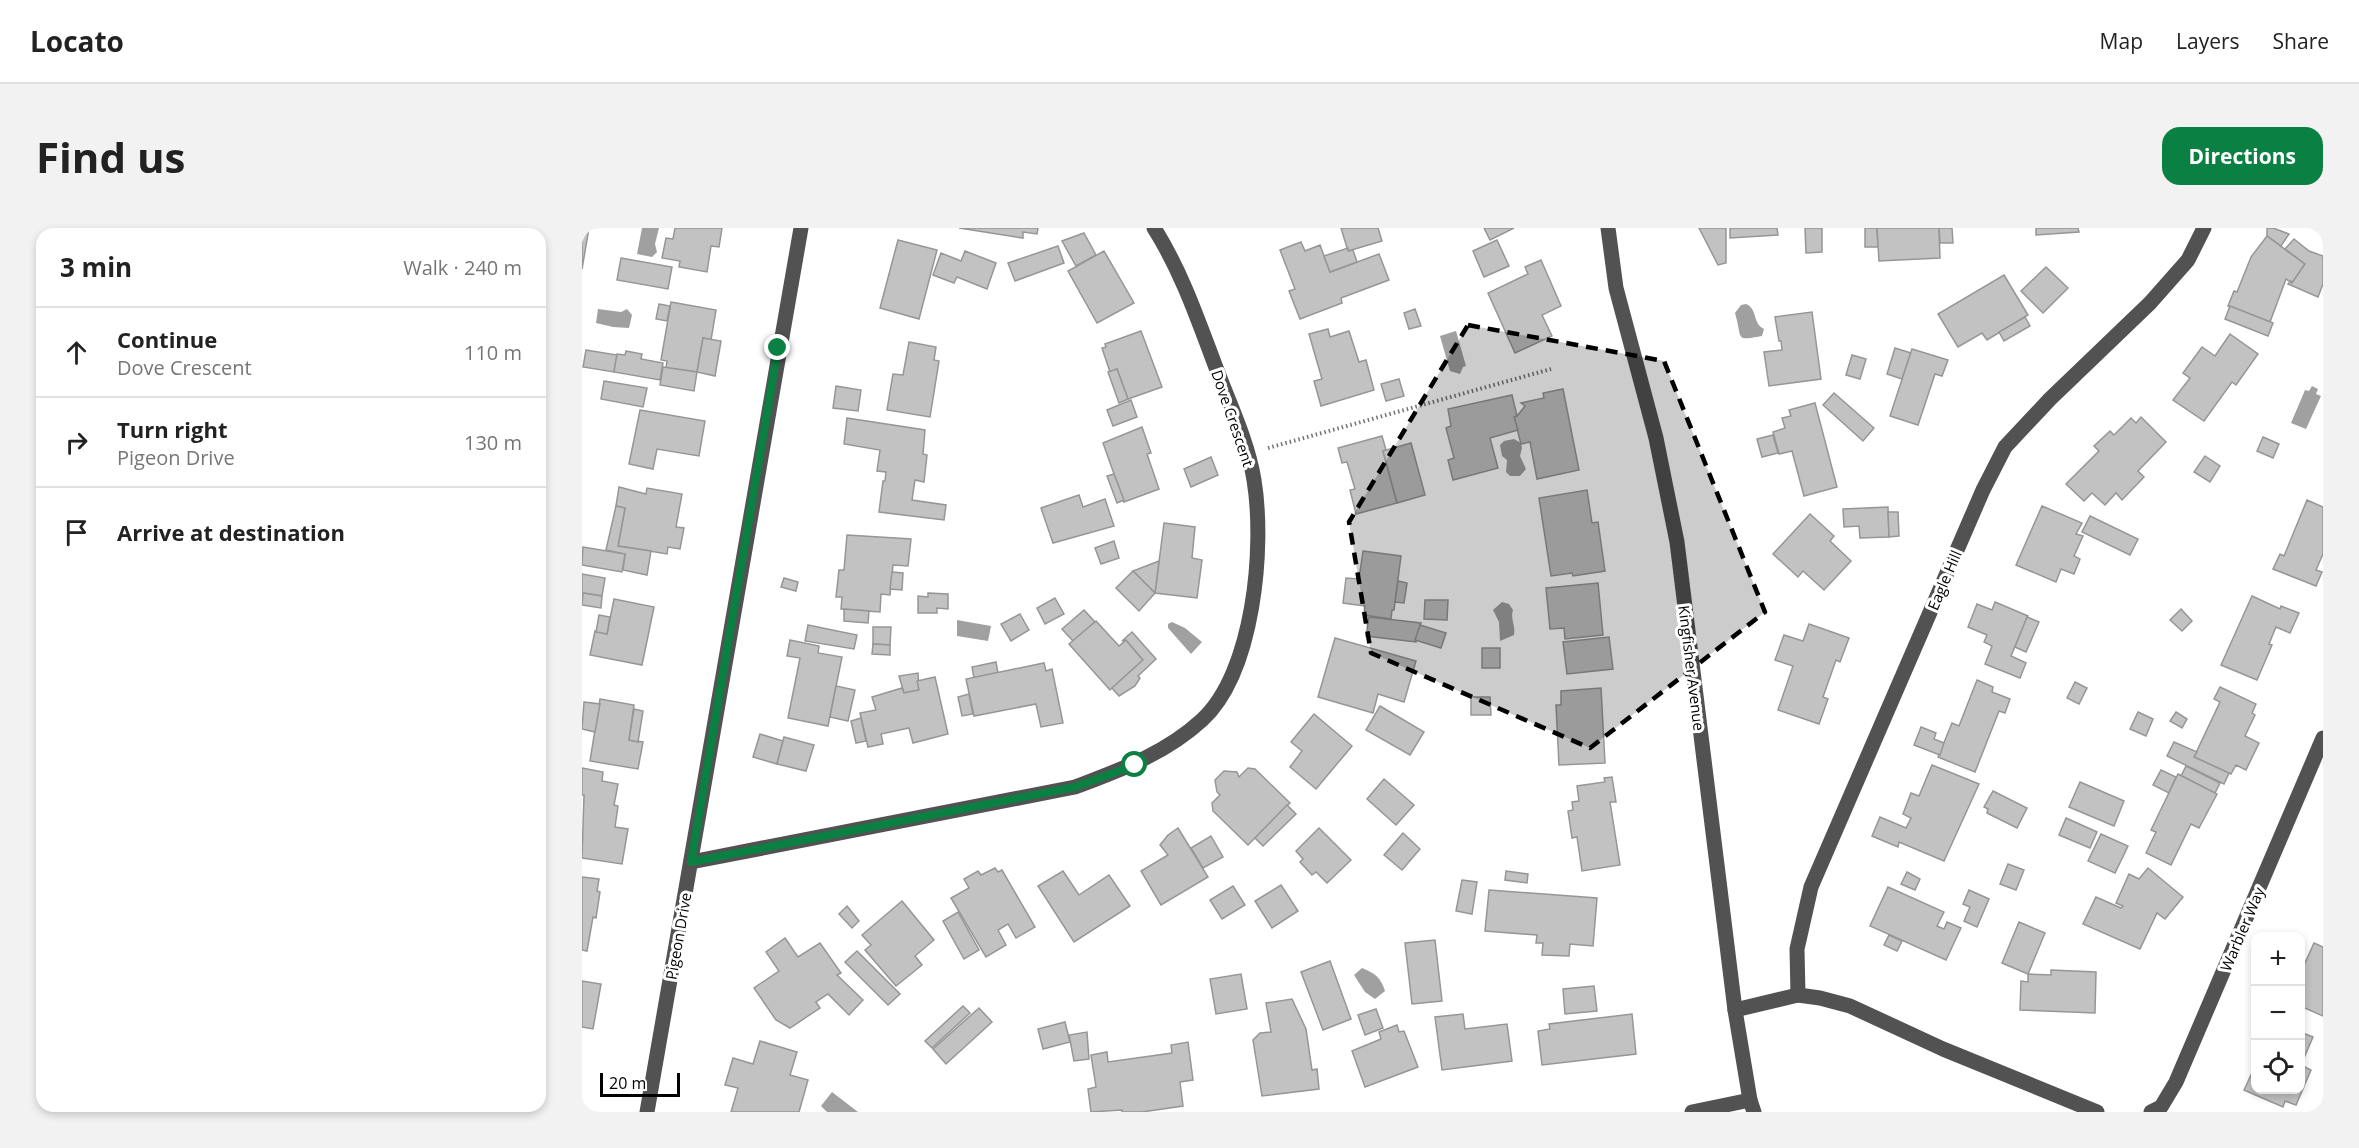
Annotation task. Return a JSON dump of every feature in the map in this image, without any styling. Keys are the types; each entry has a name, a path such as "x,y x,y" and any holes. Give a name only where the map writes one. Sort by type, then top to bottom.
{"street":[{"name":"Pigeon Drive","path":"647,1112 801,228"},
{"name":"Dove Crescent","path":"691,862 1075,787 1135,765 1174,742 1203,719 1226,690 1243,645 1254,587 1259,519 1254,478 1188,296 1165,245 1154,228"},
{"name":"Kingfisher Avenue","path":"1608,228 1616,288 1656,438 1677,542 1735,1010 1752,1106"},
{"name":"Eagle Hill","path":"1798,995 1797,949 1810,888 1983,490 2005,447 2050,399 2151,303 2188,260 2204,228"},
{"name":"Warbler Way","path":"2151,1112 2161,1107 2176,1082 2323,738"},
{"path":"1735,1010 1798,995 1850,1006 1943,1048 2097,1112"},
{"path":"1692,1112 1752,1106"}],"path":[{"path":"1247,454 1551,369"}],"highlighted area":[{"path":"1468,325 1664,361 1765,612 1590,748 1371,653 1349,522"}],"shaded area":[{"path":"642,228 659,228 655,244 657,252 652,257 637,254"},
{"path":"1741,305 1750,306 1758,323 1764,329 1762,336 1743,338 1741,336 1735,313"},
{"path":"598,309 621,312 627,309 632,315 629,328 596,323"},
{"path":"1456,331 1466,366 1460,374 1450,371 1440,336"},
{"path":"2312,386 2318,389 2316,394 2321,396 2306,429 2291,423 2305,390 2309,391"},
{"path":"1514,439 1521,443 1520,456 1526,469 1520,476 1510,476 1506,472 1507,460 1502,456 1500,445 1504,441"},
{"path":"1502,602 1509,604 1513,610 1514,635 1500,641 1499,622 1493,610"},
{"path":"957,620 991,626 988,641 957,636"},
{"path":"1172,622 1185,628 1202,642 1191,654 1168,628 1168,624"},
{"path":"1362,968 1377,976 1382,983 1385,991 1375,999 1365,992 1354,975"},
{"path":"832,1092 858,1112 827,1112 821,1106"}],"building":[{"path":"582,228 589,228 582,269"},
{"path":"675,228 722,228 719,247 711,246 707,272 679,267 680,261 662,258 666,238 673,239"},
{"path":"959,228 1038,228 1037,234 1023,232 1023,238"},
{"path":"1341,228 1378,228 1382,241 1348,251"},
{"path":"1484,228 1514,228 1490,240"},
{"path":"1699,228 1726,228 1726,263 1718,265"},
{"path":"1730,228 1777,228 1778,235 1730,238"},
{"path":"1805,228 1822,228 1822,252 1806,253"},
{"path":"1865,228 1877,228 1878,247 1865,247"},
{"path":"1877,228 1939,228 1940,258 1879,261"},
{"path":"1939,228 1952,228 1953,243 1940,243"},
{"path":"2036,228 2078,228 2079,232 2036,235"},
{"path":"2267,228 2289,234 2281,246 2267,236"},
{"path":"1084,233 1096,255 1076,266 1062,241"},
{"path":"2267,236 2305,264 2292,283 2286,279 2270,322 2228,306 2234,291 2237,292 2251,257"},
{"path":"2294,239 2309,251 2323,256 2323,284 2318,297 2288,284 2291,281 2292,283 2305,264 2285,249"},
{"path":"898,240 937,250 919,319 880,308"},
{"path":"1497,240 1509,266 1484,277 1473,251"},
{"path":"1301,242 1305,251 1320,245 1330,272 1379,254 1389,280 1341,298 1342,303 1300,319 1289,291 1295,289 1280,250"},
{"path":"1058,246 1064,263 1015,281 1008,263"},
{"path":"1348,248 1348,251 1353,250 1357,262 1330,272 1324,256"},
{"path":"965,251 996,263 987,289 957,277 954,283 933,275 941,253 961,261"},
{"path":"1104,251 1134,303 1097,323 1068,271"},
{"path":"621,258 672,267 668,289 617,280"},
{"path":"1541,260 1561,306 1542,315 1552,336 1515,353 1488,293 1528,274 1525,267"},
{"path":"2046,267 2068,288 2043,313 2021,291"},
{"path":"2004,275 2028,315 1987,340 1982,333 1958,347 1938,314"},
{"path":"671,302 716,310 711,340 703,338 697,372 666,368 667,361 661,360"},
{"path":"659,304 670,306 667,321 656,319"},
{"path":"2230,306 2273,323 2268,336 2225,319"},
{"path":"1415,309 1421,326 1409,329 1404,313"},
{"path":"1812,312 1821,379 1769,386 1764,352 1782,350 1775,317"},
{"path":"2025,317 2030,326 2004,341 1999,332"},
{"path":"1328,329 1330,337 1349,331 1359,362 1366,360 1374,390 1321,406 1314,381 1322,379 1309,334"},
{"path":"1141,331 1162,387 1128,399 1117,369 1110,372 1102,348 1106,347 1105,344"},
{"path":"2230,334 2258,354 2236,385 2232,382 2204,421 2173,400 2190,378 2183,373 2202,347 2215,356"},
{"path":"703,338 721,341 715,376 697,372"},
{"path":"909,342 936,347 934,360 939,361 930,417 887,410 893,374 903,375"},
{"path":"1895,348 1911,353 1902,379 1887,374"},
{"path":"1912,349 1948,360 1942,376 1935,374 1918,425 1890,416"},
{"path":"586,350 617,355 614,372 583,367"},
{"path":"626,351 642,354 641,359 663,363 660,380 614,372 617,354 625,355"},
{"path":"1852,355 1866,359 1860,379 1846,375"},
{"path":"663,367 697,372 694,391 660,385"},
{"path":"1117,369 1128,399 1119,403 1108,372"},
{"path":"1399,379 1404,396 1386,401 1381,384"},
{"path":"604,381 647,388 643,407 601,399"},
{"path":"836,386 861,390 858,411 833,408"},
{"path":"1563,389 1579,470 1537,479 1530,442 1521,444 1514,417 1525,406 1521,403 1544,398 1543,393"},
{"path":"1834,393 1874,428 1863,441 1823,405"},
{"path":"1512,395 1518,430 1490,438 1498,468 1453,480 1448,460 1454,458 1446,428 1451,426 1448,409"},
{"path":"1131,400 1137,417 1113,426 1107,410"},
{"path":"1815,403 1837,487 1804,496 1792,451 1779,454 1773,432 1785,428 1782,418 1791,416 1789,410"},
{"path":"640,410 705,421 699,456 657,449 653,469 629,464"},
{"path":"2141,417 2166,442 2138,471 2144,477 2122,500 2116,493 2105,505 2092,493 2084,501 2066,484 2099,451 2094,446 2110,431 2114,435 2131,418 2136,423"},
{"path":"847,418 925,430 923,454 927,455 924,482 915,480 912,500 946,505 944,520 879,512 886,472 877,471 880,450 844,444"},
{"path":"1142,427 1151,453 1147,454 1159,489 1124,502 1103,443"},
{"path":"1773,435 1778,453 1762,457 1757,439"},
{"path":"1382,436 1386,450 1383,451 1397,503 1356,514 1350,490 1355,489 1347,462 1342,463 1338,448"},
{"path":"2263,437 2279,444 2273,458 2257,451"},
{"path":"1411,443 1425,495 1397,503 1383,451"},
{"path":"2205,456 2220,466 2210,482 2194,472"},
{"path":"1211,457 1218,475 1191,487 1184,469"},
{"path":"1114,474 1124,500 1117,503 1107,476"},
{"path":"619,487 646,494 647,488 682,494 676,527 684,528 680,549 668,547 667,554 618,546 625,508 616,506"},
{"path":"1587,490 1592,523 1598,522 1605,571 1573,576 1572,573 1551,576 1539,498"},
{"path":"1079,495 1083,507 1105,499 1114,526 1053,543 1041,508"},
{"path":"2307,500 2323,507 2323,554 2316,570 2322,572 2316,586 2273,569 2280,554 2284,556"},
{"path":"616,506 625,508 618,546 651,551 647,575 623,570 625,554 606,550"},
{"path":"2042,506 2082,523 2076,534 2083,536 2074,556 2080,559 2074,574 2061,569 2056,582 2016,565"},
{"path":"1888,507 1889,537 1860,538 1859,526 1844,527 1843,509"},
{"path":"1888,512 1898,512 1899,536 1889,537"},
{"path":"1810,514 1834,536 1830,541 1851,561 1824,590 1803,571 1798,577 1773,554"},
{"path":"2090,516 2138,539 2130,555 2082,532"},
{"path":"1164,523 1195,527 1192,558 1202,560 1197,598 1155,593"},
{"path":"847,535 911,539 908,566 893,565 890,595 881,594 880,612 841,609 842,597 836,597 839,570 844,570"},
{"path":"1114,541 1119,558 1101,564 1095,548"},
{"path":"583,547 625,554 622,572 582,565"},
{"path":"1363,551 1401,556 1391,619 1364,615 1365,606 1343,603 1346,578 1359,579"},
{"path":"1159,561 1155,593 1133,571"},
{"path":"1133,571 1155,593 1139,611 1116,588"},
{"path":"892,572 903,573 902,590 890,589"},
{"path":"582,574 605,578 602,596 582,593"},
{"path":"784,578 798,582 796,591 781,587"},
{"path":"1398,581 1407,583 1404,603 1395,602"},
{"path":"1598,583 1603,635 1565,639 1564,628 1550,629 1546,588"},
{"path":"583,593 602,596 601,608 582,605"},
{"path":"928,593 948,594 948,609 937,608 937,613 918,613 918,596 928,597"},
{"path":"2252,596 2280,609 2281,606 2299,613 2290,633 2276,627 2269,644 2272,645 2257,680 2221,665"},
{"path":"1055,598 1064,614 1045,624 1037,608"},
{"path":"614,599 654,607 642,665 590,655 595,631 607,634"},
{"path":"1425,600 1448,600 1447,620 1424,619"},
{"path":"1995,602 2028,616 2011,656 2026,663 2020,678 1985,664 1992,646 1984,642 1987,635 1968,627 1977,604 1992,610"},
{"path":"844,609 869,611 868,623 844,621"},
{"path":"2181,609 2192,621 2182,631 2170,620"},
{"path":"1084,610 1095,622 1073,641 1062,629"},
{"path":"1020,614 1029,630 1011,641 1001,624"},
{"path":"599,615 610,617 607,634 596,632"},
{"path":"1369,617 1421,623 1416,642 1366,636"},
{"path":"2027,617 2039,622 2026,652 2015,647"},
{"path":"1096,621 1119,646 1126,640 1143,660 1110,690 1069,644"},
{"path":"1809,624 1849,638 1840,662 1836,660 1823,697 1828,699 1819,724 1778,710 1793,666 1775,660 1784,635 1803,641"},
{"path":"808,625 857,635 854,649 805,641"},
{"path":"1420,625 1446,633 1441,648 1415,640"},
{"path":"873,627 891,627 890,645 873,644"},
{"path":"1132,632 1156,659 1138,676 1140,678 1135,686 1119,696 1112,688 1143,660 1126,640 1122,641"},
{"path":"1609,637 1613,669 1567,674 1563,642"},
{"path":"1335,638 1416,661 1404,702 1378,694 1373,713 1318,697"},
{"path":"790,640 819,646 818,653 842,657 828,726 788,718 800,658 787,656"},
{"path":"873,644 890,645 890,655 872,654"},
{"path":"1482,648 1500,648 1500,668 1482,668"},
{"path":"996,662 998,673 974,678 972,667"},
{"path":"1044,663 1046,671 1052,669 1063,723 1041,727 1036,704 974,716 966,679"},
{"path":"918,673 919,690 904,693 899,676"},
{"path":"935,677 948,734 913,743 909,728 881,734 883,744 868,747 860,713 876,710 872,697 902,688 904,693 919,690 917,681"},
{"path":"1977,680 1993,687 1992,692 2010,699 2005,713 1999,711 1975,772 1938,757 1952,723 1959,726"},
{"path":"2075,682 2087,688 2079,704 2067,698"},
{"path":"836,686 855,690 848,721 830,717"},
{"path":"2220,687 2256,704 2252,713 2255,715 2245,736 2259,743 2246,770 2236,765 2231,774 2194,757 2220,702 2214,699"},
{"path":"1601,688 1605,763 1559,765 1556,705 1561,705 1561,691"},
{"path":"969,694 973,714 962,716 958,697"},
{"path":"1471,697 1490,697 1491,715 1471,715"},
{"path":"600,699 634,705 629,740 643,742 638,769 590,761"},
{"path":"584,702 600,704 595,732 582,729"},
{"path":"1380,706 1424,732 1410,755 1366,730"},
{"path":"634,709 643,711 638,742 629,740"},
{"path":"2138,712 2153,719 2146,736 2130,729"},
{"path":"2176,712 2187,719 2182,728 2170,721"},
{"path":"1314,714 1352,746 1316,789 1290,767 1302,751 1291,742"},
{"path":"861,718 866,741 856,743 851,721"},
{"path":"1921,727 1936,733 1934,739 1944,743 1940,755 1914,745"},
{"path":"760,734 783,741 777,764 753,757"},
{"path":"784,737 814,745 806,771 777,764"},
{"path":"2174,742 2197,752 2194,757 2229,773 2224,784 2167,756"},
{"path":"1932,765 1979,784 1944,861 1899,842 1898,847 1872,836 1880,817 1906,828 1911,818 1903,814 1911,793 1919,796"},
{"path":"2186,766 2220,783 2215,793 2181,776"},
{"path":"582,768 603,772 602,781 618,784 614,805 618,806 615,827 628,829 622,864 582,858 584,795 582,795"},
{"path":"1248,768 1255,769 1290,803 1248,845 1213,811 1212,803 1220,795 1217,792 1215,780 1224,771 1237,772 1239,777"},
{"path":"2161,770 2176,777 2169,793 2153,785"},
{"path":"2178,774 2217,794 2199,828 2191,824 2171,865 2146,853 2156,832 2151,830"},
{"path":"1612,777 1616,802 1610,802 1620,865 1582,871 1577,837 1572,838 1568,811 1573,810 1572,802 1579,801 1577,786 1605,782 1604,778"},
{"path":"1384,779 1414,805 1396,825 1367,799"},
{"path":"2080,782 2124,801 2114,826 2069,807"},
{"path":"1993,791 2027,808 2017,828 1987,813 1988,809 1984,807"},
{"path":"1287,805 1296,814 1263,846 1255,838"},
{"path":"2066,818 2097,832 2090,848 2059,835"},
{"path":"1178,828 1208,877 1161,905 1141,871 1168,855 1160,845"},
{"path":"1319,828 1351,860 1327,883 1316,872 1312,875 1300,862 1303,859 1296,851"},
{"path":"1403,833 1420,849 1402,870 1384,855"},
{"path":"2101,834 2128,846 2115,873 2088,861"},
{"path":"1211,836 1223,857 1203,868 1191,848"},
{"path":"2008,864 2024,870 2016,890 2000,884"},
{"path":"995,868 998,872 1002,870 1035,927 1016,938 1008,924 998,930 1006,945 986,957 951,898 969,888 964,879 978,871 981,875"},
{"path":"2148,868 2183,897 2165,919 2157,913 2140,949 2083,924 2096,897 2121,908 2123,906 2116,903 2129,874 2139,879"},
{"path":"1063,871 1079,895 1109,875 1130,906 1074,942 1038,886"},
{"path":"1506,871 1528,874 1527,883 1505,880"},
{"path":"1907,872 1920,879 1915,890 1901,884"},
{"path":"582,877 599,879 597,891 600,892 587,951 582,950"},
{"path":"1462,880 1477,882 1472,914 1456,911"},
{"path":"1281,885 1298,911 1272,928 1255,901"},
{"path":"1233,886 1245,905 1222,919 1210,900"},
{"path":"1888,887 1944,912 1937,926 1944,929 1947,922 1961,928 1946,960 1870,926"},
{"path":"1489,890 1597,898 1593,946 1570,944 1569,956 1542,955 1543,943 1536,943 1537,935 1485,931"},
{"path":"1969,890 1989,899 1977,927 1964,921 1970,907 1963,904"},
{"path":"902,901 934,940 915,956 922,965 896,986 865,950 871,945 862,935"},
{"path":"847,906 859,921 852,928 839,914"},
{"path":"958,912 979,950 964,959 943,921"},
{"path":"2019,922 2045,933 2028,974 2002,963"},
{"path":"1889,935 1902,941 1897,951 1884,945"},
{"path":"785,938 798,957 820,943 841,973 837,975 863,1000 849,1015 828,994 816,1002 820,1008 790,1028 776,1020 754,988 779,971 766,952"},
{"path":"1435,940 1442,1001 1412,1004 1405,943"},
{"path":"2314,943 2323,947 2323,1016 2305,1008 2305,963"},
{"path":"857,951 900,994 888,1005 845,962"},
{"path":"1330,961 1351,1019 1323,1030 1301,972"},
{"path":"2051,970 2096,972 2095,1013 2020,1010 2021,981 2028,982 2028,974 2051,975"},
{"path":"1241,974 1247,1009 1216,1014 1210,979"},
{"path":"582,981 601,984 593,1029 582,1027"},
{"path":"1594,986 1597,1011 1565,1014 1563,989"},
{"path":"1292,999 1306,1029 1312,1070 1317,1069 1319,1089 1262,1096 1253,1040 1260,1033 1271,1032 1266,1003"},
{"path":"963,1006 970,1013 932,1048 925,1041"},
{"path":"979,1008 992,1022 946,1064 933,1049"},
{"path":"1376,1009 1383,1028 1365,1035 1358,1015"},
{"path":"1463,1014 1465,1029 1507,1024 1512,1061 1442,1070 1435,1017"},
{"path":"1632,1014 1636,1054 1542,1065 1538,1031 1550,1029 1549,1024"},
{"path":"1065,1022 1070,1042 1043,1049 1038,1029"},
{"path":"1397,1025 1399,1032 1404,1031 1418,1067 1365,1087 1352,1051 1381,1039 1379,1032"},
{"path":"1087,1032 1089,1059 1074,1061 1069,1035"},
{"path":"2305,1034 2313,1037 2305,1056"},
{"path":"760,1041 797,1052 790,1075 808,1080 799,1112 731,1112 738,1088 725,1085 733,1058 753,1064"},
{"path":"1188,1042 1193,1080 1180,1082 1183,1106 1142,1112 1122,1112 1122,1110 1091,1112 1088,1089 1096,1087 1091,1055 1107,1052 1108,1062 1172,1053 1171,1045"},
{"path":"2305,1067 2311,1070 2305,1084"},
{"path":"2251,1075 2251,1093 2244,1090"},
{"path":"2253,1094 2301,1094 2296,1105 2285,1101 2283,1107"}],"route":[{"path":"778,348 691,862 1075,787 1135,765"}]}
